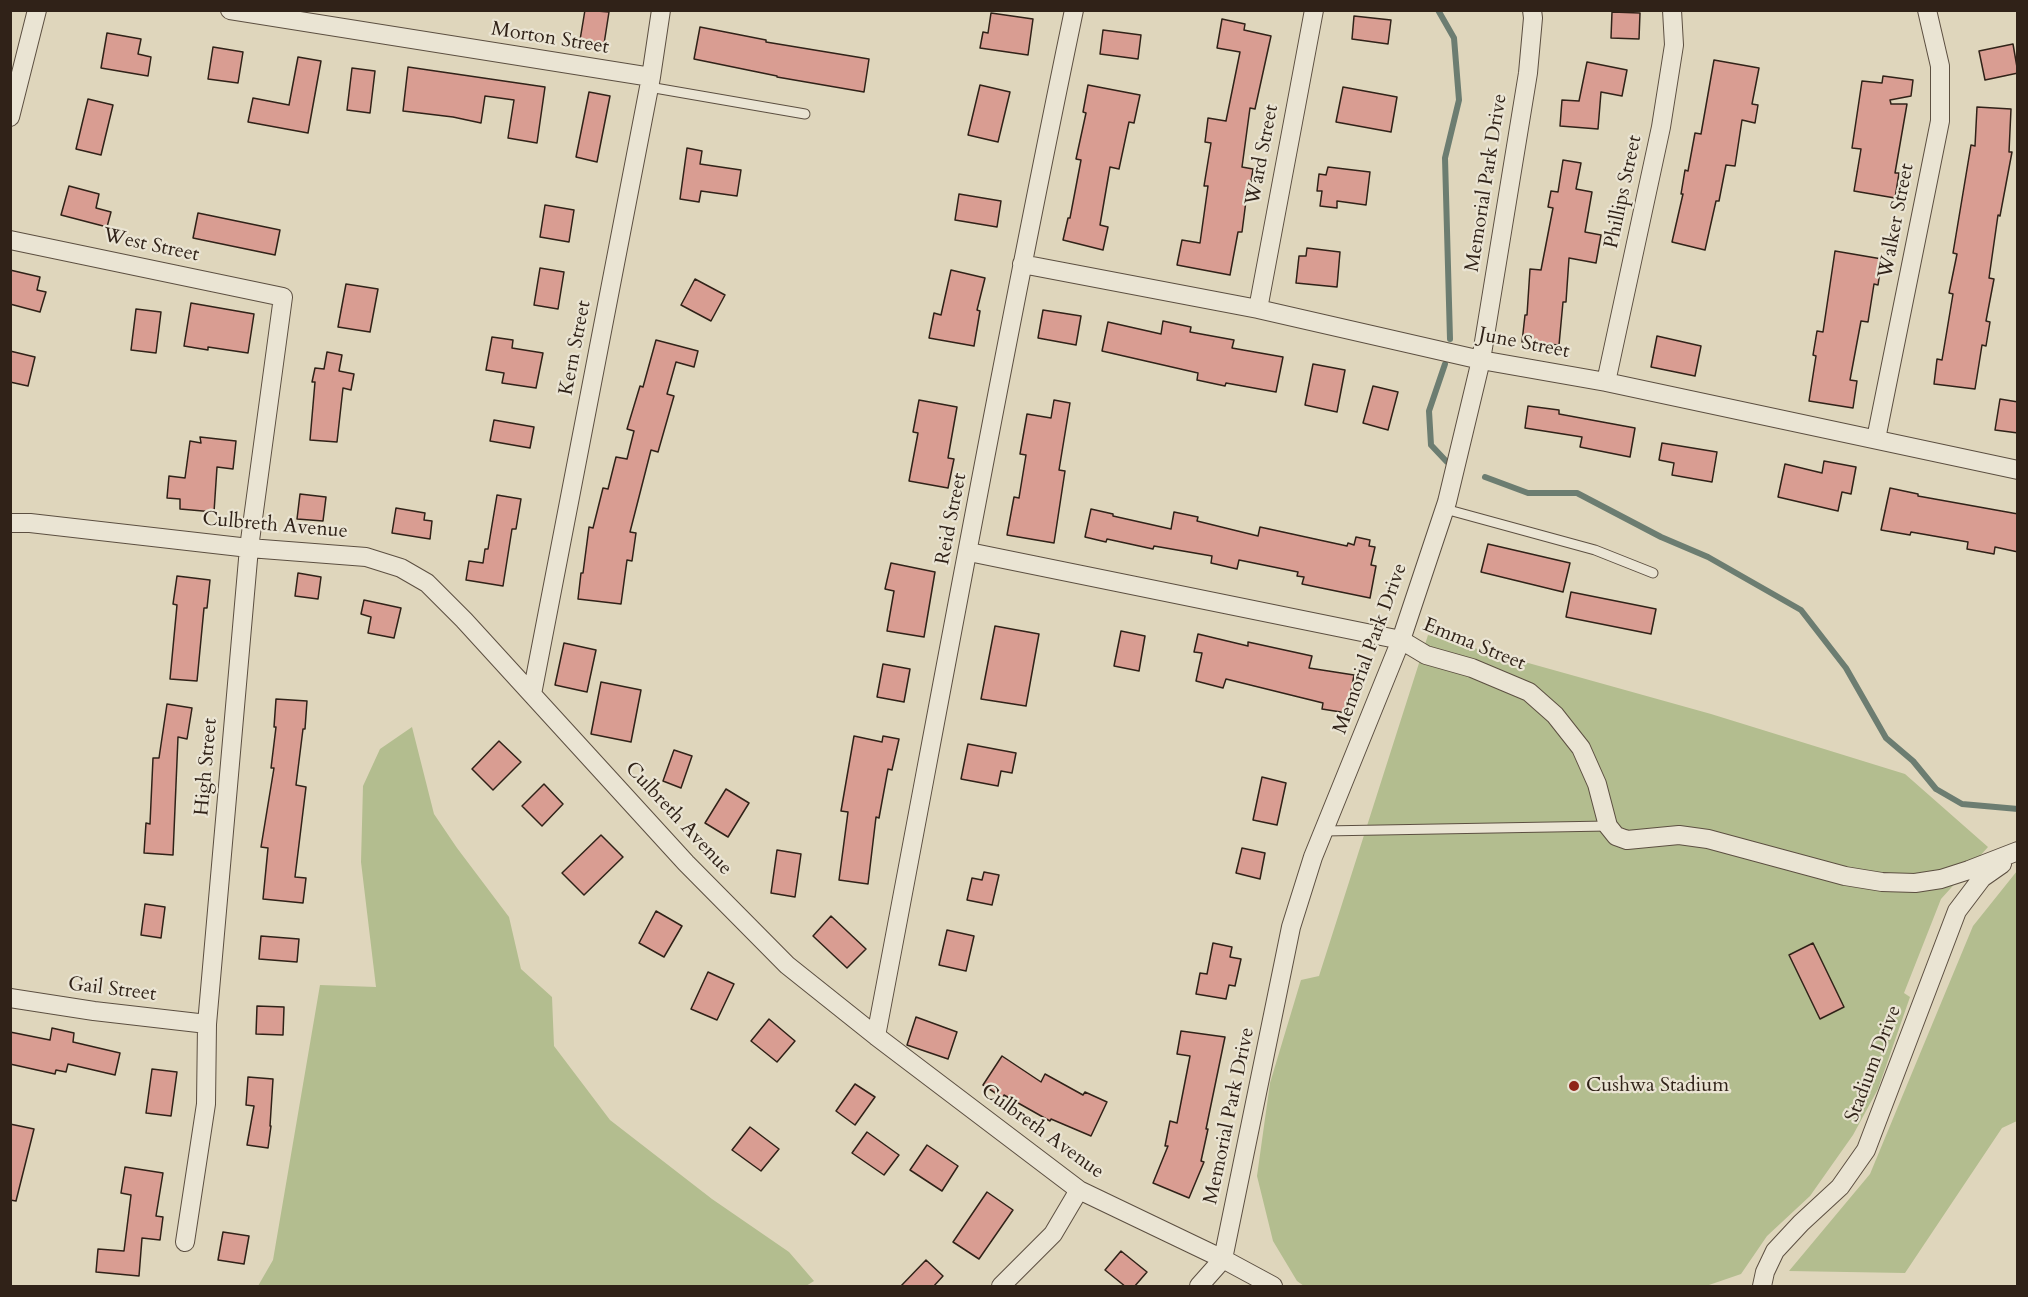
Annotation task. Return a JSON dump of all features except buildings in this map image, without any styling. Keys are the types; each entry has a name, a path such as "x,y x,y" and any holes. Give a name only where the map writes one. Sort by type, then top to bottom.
{"street":[{"path":"10,117 37,10"},
{"name":"Morton Street","path":"230,10 650,82"},
{"name":"Kern Street","path":"532,694 650,82 661,10"},
{"name":"Reid Street","path":"876,1036 1022,264 1074,10"},
{"name":"Ward Street","path":"1258,309 1314,10"},
{"name":"Memorial Park Drive","path":"1199,1287 1223,1259 1291,927 1313,857 1401,640 1445,509 1481,360 1528,73 1532,10"},
{"name":"Phillips Street","path":"1606,382 1661,127 1674,45 1672,10"},
{"name":"Walker Street","path":"1876,439 1940,121 1940,66 1927,10"},
{"name":"West Street","path":"10,240 283,297"},
{"name":"June Street","path":"1022,264 1258,309 1481,360 1606,382 2018,470"},
{"name":"High Street","path":"185,1242 206,1104 207,1024 249,548 283,297"},
{"name":"Culbreth Avenue","path":"10,523 30,523 249,548 366,558 401,568 427,583 464,620 686,863 787,965 1079,1191 1223,1259 1273,1287"},
{"name":"Emma Street","path":"969,552 1401,640 1426,656 1472,668 1529,692 1555,715 1581,748 1597,784 1608,826"},
{"path":"1608,826 1616,836 1627,840 1654,836 1708,839 1845,876 1882,882 1915,883 1941,879 2018,851"},
{"name":"Stadium Drive","path":"1762,1287 1765,1272 1775,1251 1801,1222 1840,1186 1866,1150 1957,911 1983,879 2018,851"},
{"name":"Gail Street","path":"10,998 94,1011 207,1024"},
{"path":"1001,1287 1053,1234 1079,1191"}],"lane":[{"path":"650,82 805,114"},
{"path":"1445,509 1595,550 1653,573"},
{"path":"1324,831 1608,826"}],"green space":[{"name":"Cushwa Stadium","path":"1428,635 1711,714 1905,774 1988,847 1941,899 1904,993 1910,997 1878,1089 1853,1135 1810,1196 1767,1236 1741,1274 1706,1286 1304,1286 1297,1281 1273,1241 1257,1176 1270,1083 1301,980 1319,976"},
{"path":"412,727 434,814 509,917 521,969 552,997 554,1046 610,1120 712,1199 789,1252 814,1281 806,1286 258,1286 273,1260 320,985 376,987 361,862 363,786 380,749"},
{"path":"2017,871 2017,1121 2002,1128 1905,1273 1789,1271 1870,1174 1973,926"}],"waterway":[{"path":"1438,10 1454,38 1459,100 1445,158 1450,339"},
{"path":"1445,364 1429,411 1431,445 1447,462"},
{"path":"1485,477 1528,493 1577,493 1661,537 1708,557 1801,610 1846,668 1886,738 1913,761 1936,789 1962,804 2018,809"}],"place":[{"name":"Cushwa Stadium","path":"1574,1086"}]}
